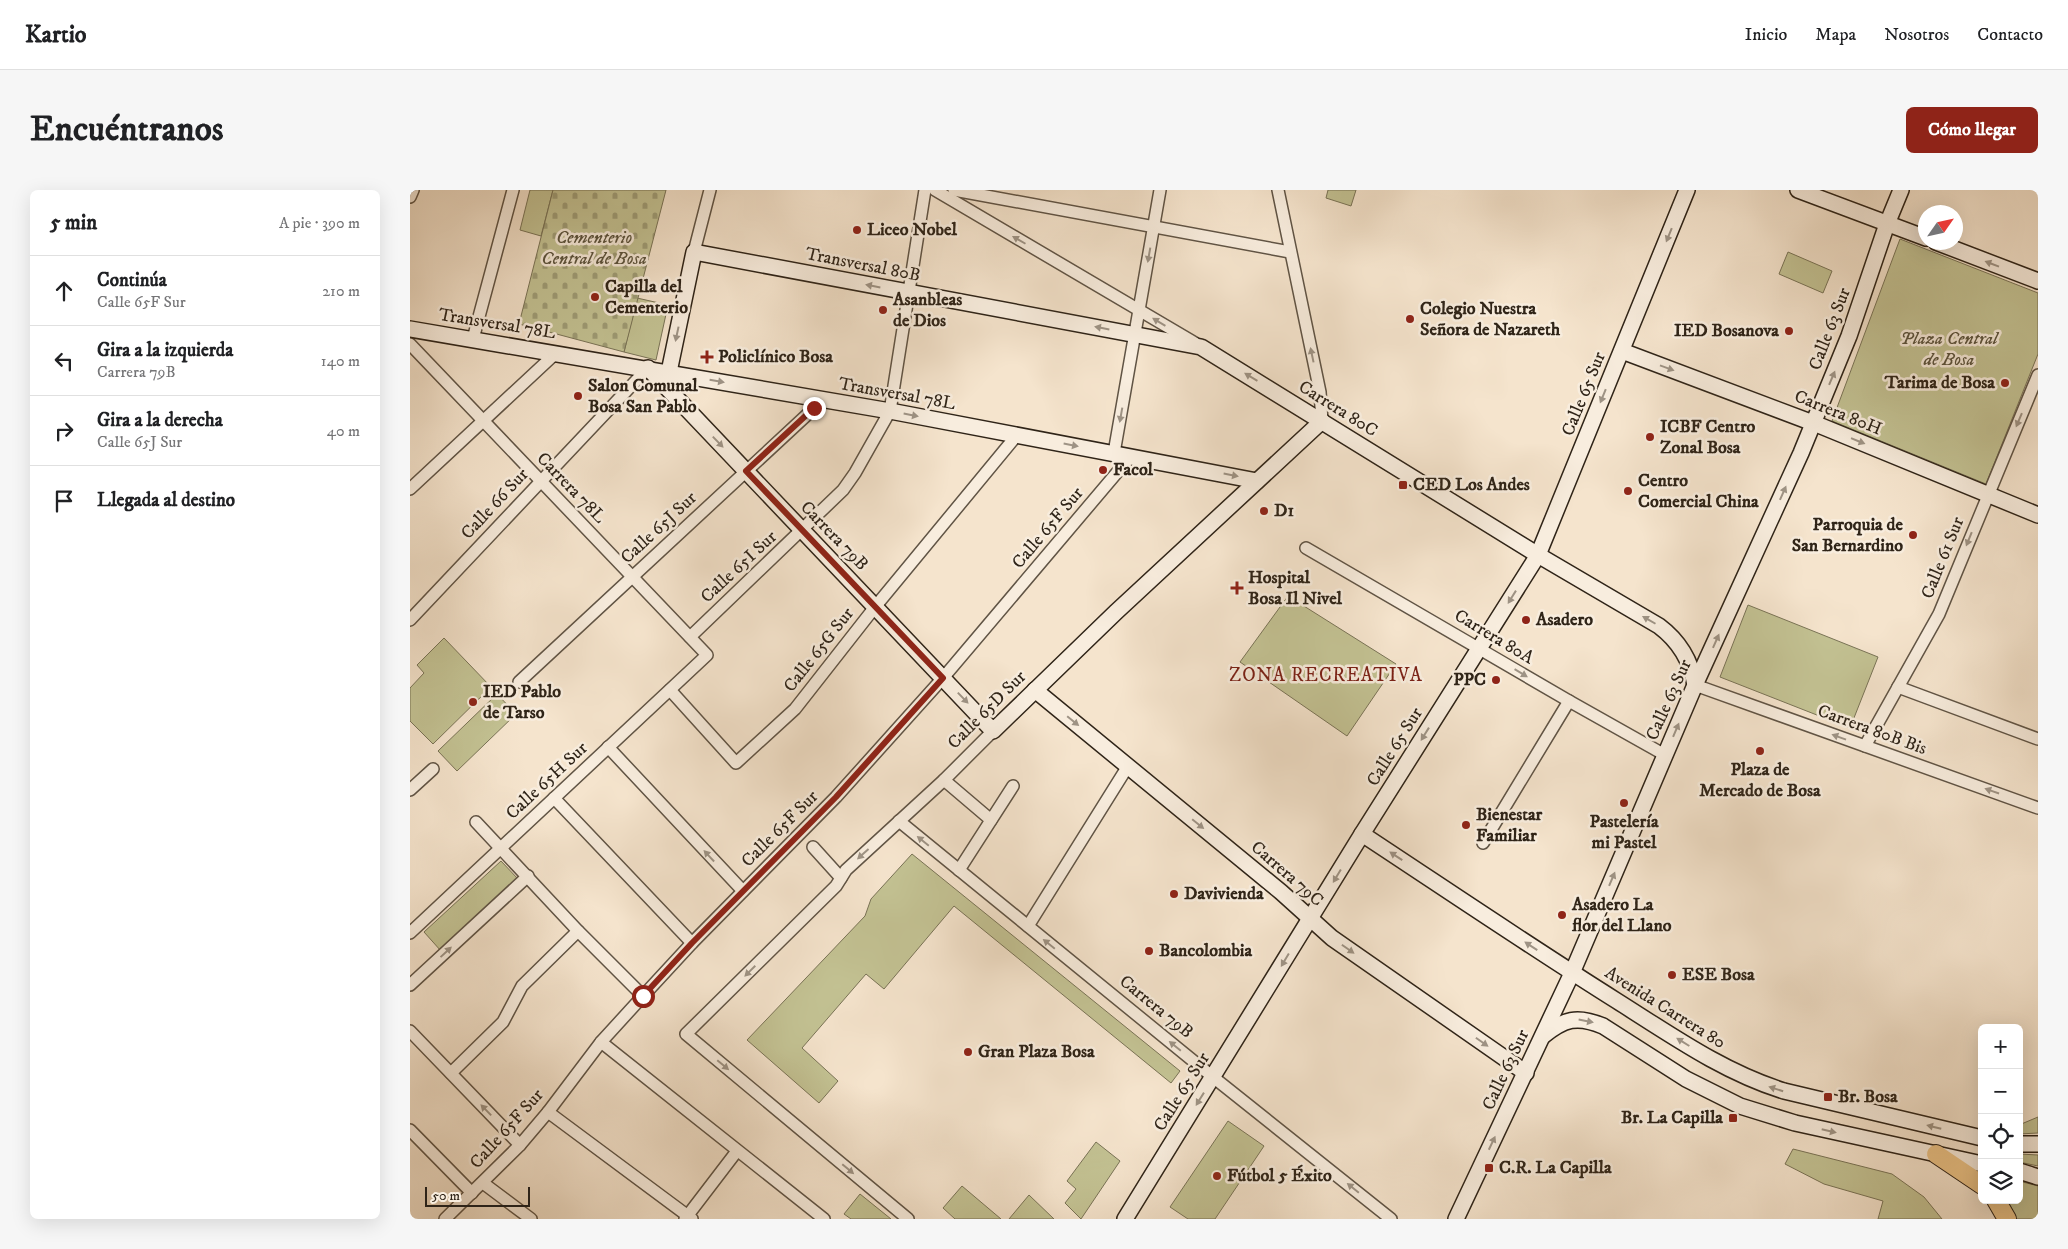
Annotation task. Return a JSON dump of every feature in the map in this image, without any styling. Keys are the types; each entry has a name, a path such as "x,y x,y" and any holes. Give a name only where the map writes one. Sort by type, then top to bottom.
{"main road":[{"path":"1936,1154 1978,1182"},
{"path":"1998,1204 2007,1219"}],"street":[{"path":"410,197 413,190"},
{"path":"473,338 513,190"},
{"path":"669,372 694,252 710,190"},
{"name":"Calle 65I Sur","path":"690,637 803,531 843,490 855,473 890,411 925,190"},
{"name":"Carrera 80C","path":"935,190 1201,347 1538,555 1668,632 1683,651 1696,685"},
{"path":"954,190 1290,252"},
{"path":"1114,453 1160,190"},
{"path":"1278,190 1320,392 1322,421"},
{"name":"Calle 65 Sur","path":"1125,1219 1362,834 1538,555 1687,190"},
{"path":"1798,190 1918,235"},
{"name":"Calle 63 Sur","path":"1456,1219 1572,972 1665,755 1813,423 1854,322 1887,224 1901,190"},
{"path":"1957,250 2038,281"},
{"name":"Transversal 80B","path":"694,252 1201,347"},
{"name":"Transversal 78L","path":"410,329 473,338 890,411 1257,481"},
{"name":"Carrera 78L","path":"410,344 707,655"},
{"name":"Carrera 80H","path":"1622,351 1813,423 2038,514"},
{"path":"410,489 556,353"},
{"name":"Carrera 79B","path":"648,368 993,731"},
{"name":"Calle 66 Sur","path":"410,620 648,368"},
{"name":"Calle 61 Sur","path":"1865,746 1939,614 2038,375"},
{"name":"Calle 65J Sur","path":"519,682 823,400"},
{"name":"Calle 65D Sur","path":"908,1219 686,1034 836,886 846,870 944,780 1116,612 1322,421"},
{"name":"Calle 65G Sur","path":"670,690 736,763 795,710 875,606 1017,435"},
{"name":"Calle 65F Sur","path":"445,1219 520,1145 548,1112 601,1042 643,996 692,943 836,797 943,678 1131,456"},
{"name":"Carrera 80A","path":"1306,548 1568,701 1665,755"},
{"name":"Calle 65H Sur","path":"410,932 707,655"},
{"name":"Carrera 80B Bis","path":"1696,685 2038,808"},
{"path":"1898,687 2038,739"},
{"name":"Carrera 79C","path":"1035,690 1281,892 1332,938 1526,1072"},
{"path":"1483,843 1568,701"},
{"path":"608,747 743,892"},
{"path":"1028,926 1128,766"},
{"path":"410,790 433,769"},
{"path":"944,780 991,820"},
{"path":"959,870 1014,786"},
{"path":"554,798 692,943"},
{"name":"Carrera 79B","path":"899,821 1213,1077 1392,1219"},
{"path":"476,822 578,931 643,996"},
{"name":"Avenida Carrera 80","path":"1362,834 1572,972 1709,1058 1764,1085 1978,1137"},
{"path":"813,848 841,878"},
{"path":"410,985 528,876"},
{"path":"451,1073 503,1022 522,986 578,931"},
{"path":"1543,1036 1567,1021 1580,1019 1592,1021 1603,1026 1686,1079 1740,1106 1795,1123 1978,1163"},
{"path":"410,1031 520,1145"},
{"path":"601,1042 824,1219"},
{"path":"548,1112 688,1218 737,1151"},
{"path":"410,1130 472,1193"},
{"path":"2023,1144 2038,1144"},
{"path":"2023,1173 2038,1177"},
{"path":"483,1183 532,1219"}],"green space":[{"path":"530,190 553,190 541,236 520,230"},
{"name":"Cementerio Central de Bosa","path":"553,190 666,190 624,352 519,324"},
{"path":"1328,190 1356,190 1351,206 1326,198"},
{"name":"Plaza Central de Bosa","path":"1900,239 1918,246 1918,250 1928,250 2038,293 2038,354 1986,484 1832,421"},
{"path":"1788,252 1832,271 1823,293 1779,274"},
{"path":"637,298 668,305 656,360 624,352"},
{"path":"1288,596 1396,664 1347,736 1240,662"},
{"path":"1748,605 1878,657 1850,728 1720,677"},
{"path":"444,638 491,687 433,744 410,721 410,688 424,673 417,665"},
{"path":"497,694 516,714 457,771 438,751"},
{"path":"912,854 1180,1071 1171,1083 954,906 884,989 866,974 802,1048 838,1081 819,1103 747,1040 865,916 871,899"},
{"path":"501,861 518,879 441,951 424,932"},
{"path":"2038,1117 2038,1133 2023,1134 2023,1123"},
{"name":"Fútbol 5 Éxito","path":"1228,1121 1264,1146 1215,1219 1188,1219 1170,1207"},
{"path":"1096,1142 1120,1161 1081,1219 1065,1203 1076,1189 1067,1181"},
{"path":"1793,1149 1892,1174 1924,1197 1942,1219 1878,1219 1883,1201 1824,1184 1785,1164"},
{"path":"2023,1154 2038,1155 2038,1166 2023,1163"},
{"path":"2023,1182 2038,1186 2038,1219 2016,1219 2009,1204 2023,1204"},
{"path":"962,1186 1001,1219 955,1219 943,1208"},
{"path":"860,1194 891,1219 851,1219 844,1214"},
{"path":"1029,1195 1054,1219 1009,1219"}],"place":[{"name":"Liceo Nobel","path":"857,230"},
{"name":"Capilla del Cementerio","path":"595,297"},
{"name":"Asanbleas de Dios","path":"883,310"},
{"name":"Colegio Nuestra Señora de Nazareth","path":"1410,319"},
{"name":"IED Bosanova","path":"1789,331"},
{"name":"Policlínico Bosa","path":"707,357"},
{"name":"Tarima de Bosa","path":"2005,383"},
{"name":"Salon Comunal Bosa San Pablo","path":"578,396"},
{"name":"ICBF Centro Zonal Bosa","path":"1650,437"},
{"name":"Facol","path":"1103,470"},
{"name":"CED Los Andes","path":"1403,485"},
{"name":"Centro Comercial China","path":"1628,491"},
{"name":"D1","path":"1264,511"},
{"name":"Parroquia de San Bernardino","path":"1913,535"},
{"name":"Hospital Bosa Il Nivel","path":"1237,588"},
{"name":"Asadero","path":"1526,620"},
{"name":"PPC","path":"1496,680"},
{"name":"IED Pablo de Tarso","path":"473,702"},
{"name":"Plaza de Mercado de Bosa","path":"1760,751"},
{"name":"Pastelería mi Pastel","path":"1624,803"},
{"name":"Bienestar Familiar","path":"1466,825"},
{"name":"Davivienda","path":"1174,894"},
{"name":"Asadero La flor del Llano","path":"1562,915"},
{"name":"Bancolombia","path":"1149,951"},
{"name":"ESE Bosa","path":"1672,975"},
{"name":"Gran Plaza Bosa","path":"968,1052"},
{"name":"Br. Bosa","path":"1828,1097"},
{"name":"Br. La Capilla","path":"1733,1118"},
{"name":"C.R. La Capilla","path":"1489,1168"},
{"name":"Fútbol 5 Éxito","path":"1217,1176"}],"district":[{"name":"ZONA RECREATIVA","path":"1326,675"}],"route":[{"path":"643,996 692,943 836,797 943,678 746,471 814,408"}]}
